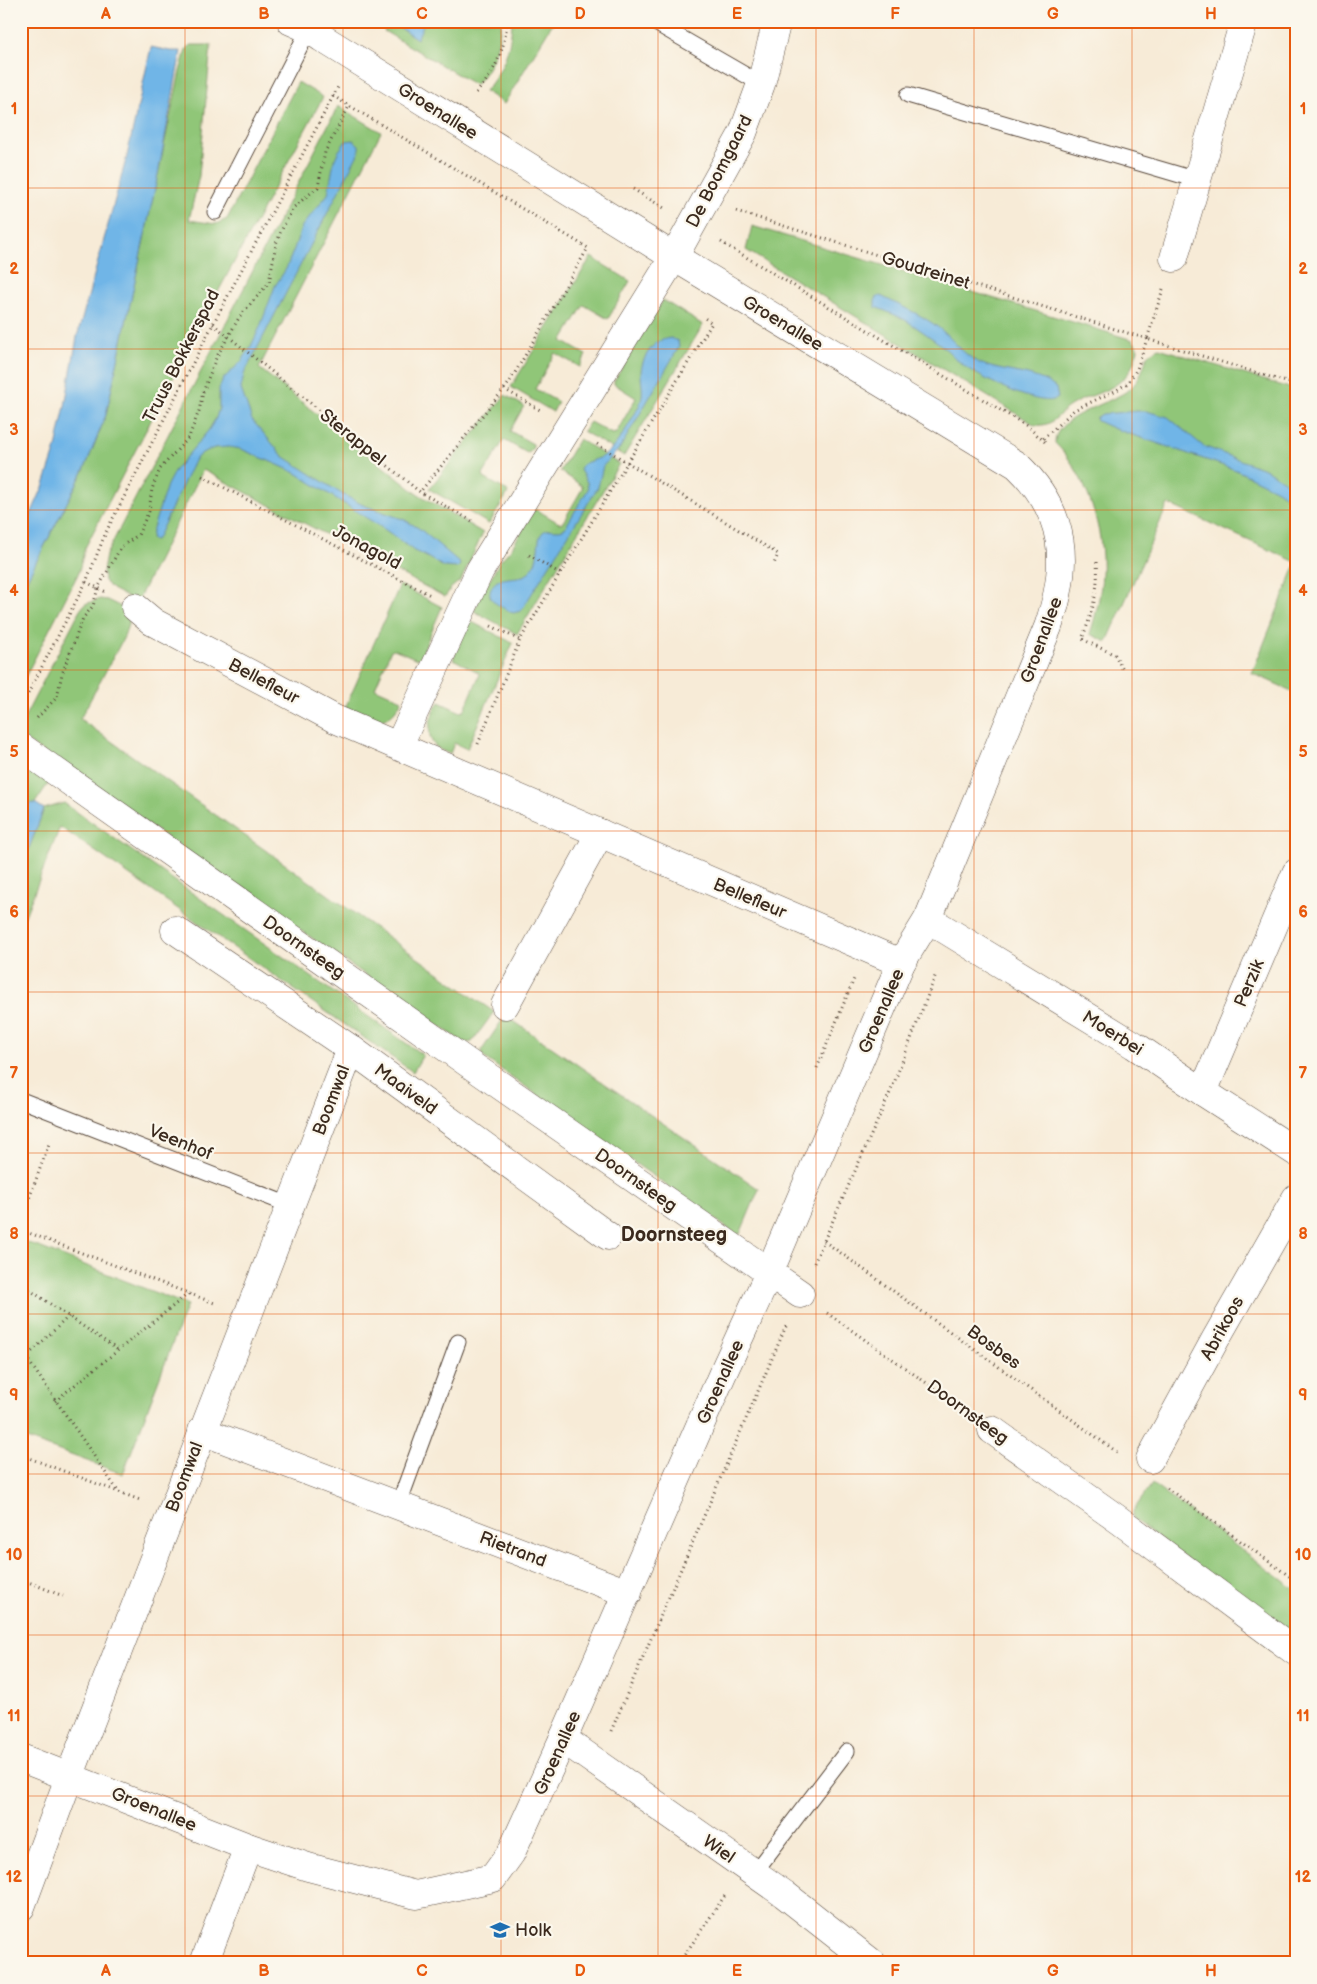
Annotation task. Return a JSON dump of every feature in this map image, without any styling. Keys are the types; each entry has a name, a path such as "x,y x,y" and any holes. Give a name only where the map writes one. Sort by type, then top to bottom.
{"street":[{"name":"De Boomgaard","path":"674,257 743,132 761,84 777,21"},
{"path":"1174,258 1244,21"},
{"name":"Groenallee","path":"21,1758 70,1775 248,1846 308,1867 416,1895 493,1878 511,1853 563,1739 718,1384 770,1273 901,963 928,919 1058,600 1062,567 1060,537 1040,491 1017,465 674,257 300,25"},
{"path":"399,745 480,570 674,257"},
{"name":"Bellefleur","path":"135,607 153,622 335,719 901,963"},
{"name":"Doornsteeg","path":"22,748 451,1051 800,1294"},
{"path":"505,1005 600,833"},
{"name":"Perzik","path":"1203,1092 1296,873"},
{"name":"Moerbei","path":"928,919 1134,1045 1296,1152"},
{"name":"Maaiveld","path":"175,930 351,1049 608,1236"},
{"name":"Boomwal","path":"21,1907 246,1316 351,1049"},
{"name":"Abrikoos","path":"1137,1458 1215,1340 1296,1198"},
{"name":"Doornsteeg","path":"992,1430 1119,1520 1296,1652"},
{"name":"Rietrand","path":"202,1431 628,1592"},
{"name":"Wiel","path":"563,1739 784,1894 872,1963"},
{"path":"204,1963 248,1846"}],"lane":[{"path":"652,21 761,84"},
{"path":"215,212 300,25"},
{"path":"908,95 1197,180"},
{"name":"Veenhof","path":"21,1100 289,1205"},
{"path":"398,1506 458,1342"},
{"path":"750,1870 847,1751"}],"path":[{"path":"476,94 486,82 502,54 506,38 507,21"},
{"name":"Truus Bokkerspad","path":"21,707 86,582 106,532 213,324 354,58"},
{"path":"333,96 588,248 509,383 420,492"},
{"path":"22,748 31,725 57,697 62,674 83,618 94,606 98,588 121,547 138,535 149,511 152,489 160,469 189,437 213,367 240,316 268,283 276,244 294,207 318,188 325,152 350,106"},
{"name":"Goudreinet","path":"705,202 1296,385"},
{"path":"1017,465 1074,410 1116,391 1128,382 1137,370 1174,258"},
{"path":"466,775 520,640 712,323 699,314 717,283"},
{"name":"Sterappel","path":"213,324 420,492 561,574"},
{"path":"601,446 778,554 774,564"},
{"name":"Jonagold","path":"202,476 520,640"},
{"path":"597,1762 800,1294 892,1088 952,934"},
{"path":"21,1221 60,1114"},
{"path":"21,1230 246,1316"},
{"name":"Bosbes","path":"824,1241 1137,1458"},
{"path":"21,1284 118,1350"},
{"path":"55,1401 189,1294"},
{"name":"Doornsteeg","path":"800,1294 992,1430"},
{"path":"21,1362 69,1316"},
{"path":"26,1357 118,1491"},
{"path":"21,1456 171,1512"},
{"path":"1165,1486 1296,1581"},
{"path":"21,1580 63,1596"},
{"path":"679,1963 750,1870"}],"green space":[{"path":"386,21 400,21 399,27 416,38 425,21 501,21 499,39 494,56 486,71 475,85 384,31"},
{"path":"512,21 554,21 504,104 485,91 497,75 505,59 510,41"},
{"path":"190,45 211,45 199,176 189,220 216,224 227,219 298,82 323,97 204,318 85,548 78,574 21,685 21,591 85,468 106,415 180,71 186,50"},
{"path":"338,106 381,132 259,368 415,492 483,533 461,580 451,588 445,597 203,470 137,602 112,589 104,581 103,571 106,555"},
{"path":"752,226 1133,340 1138,349 1131,368 1119,382 1070,406 1051,422 1035,425 746,250"},
{"path":"591,257 630,281 608,319 584,305 562,341 586,355 580,367 555,353 535,389 558,402 553,412 511,387"},
{"path":"663,300 703,325 624,456 583,431 590,422 612,434 616,433 636,398 614,384 614,381"},
{"path":"1159,348 1296,390 1296,562 1168,504 1107,642 1090,634 1101,589 1102,574 1102,558 1097,522 1076,470 1055,443 1057,433 1064,425 1086,411 1123,394 1131,388 1143,368 1148,354"},
{"path":"505,395 524,406 510,431 533,444 533,447 527,453 504,440 483,475 484,478 508,493 489,524 429,489"},
{"path":"579,439 619,464 517,634 474,611 500,561 511,549 534,510 559,523 563,522 582,486 560,471"},
{"path":"1296,564 1296,693 1252,673"},
{"path":"400,585 442,607 420,658 417,659 394,649 391,650 375,688 402,700 390,716 384,719 370,719 345,708"},
{"path":"100,599 107,600 132,612 124,637 80,719 494,1012 472,1042 464,1043 21,737 21,724 80,610 85,604"},
{"path":"470,621 513,643 467,749 454,743 450,754 434,745 431,739 430,726 433,713 439,702 461,712 464,711 479,676 478,672 453,659"},
{"path":"21,761 50,781 35,803 21,805"},
{"path":"64,803 423,1055 413,1072 60,827 21,926 21,869 44,809"},
{"path":"503,1019 512,1020 759,1189 740,1234 736,1234 482,1056 482,1050"},
{"path":"21,1240 187,1305 123,1474 21,1437"},
{"path":"1152,1484 1296,1590 1296,1639 1133,1519 1133,1511"}],"water":[{"path":"400,21 425,21 417,39 399,27"},
{"path":"151,47 181,51 159,170 106,415 85,468 21,591 21,536 44,485 56,448 77,337 127,156"},
{"path":"353,140 359,145 359,152 244,374 241,389 252,420 283,456 342,494 363,505 405,520 420,529 459,562 460,565 457,568 444,567 414,551 387,531 296,473 241,449 229,447 214,448 202,453 195,459 157,539 154,540 151,538 152,531 167,485 175,470 208,431 216,418 219,408 219,389 223,379 242,361 251,346 275,286 286,269 302,226 328,194 334,161 338,152 346,141"},
{"path":"881,296 932,323 974,360 999,369 1029,375 1047,382 1056,388 1058,398 1051,401 1040,400 1012,391 974,373 941,345 909,322 875,307 877,297"},
{"path":"671,338 678,341 679,347 620,448 603,466 598,487 521,611 513,613 493,601 490,593 497,581 526,575 532,569 537,556 540,535 545,530 565,528 588,489 587,482 580,470 582,465 603,456 620,439 642,398 641,372 645,357 656,344"},
{"path":"1146,411 1168,417 1203,446 1267,470 1296,489 1296,503 1277,490 1236,470 1115,429 1097,421 1096,418 1102,414"},
{"path":"35,803 44,809 21,869 21,805"}],"place":[{"name":"Holk","path":"500,1930"}],"district":[{"name":"Doornsteeg","path":"674,1234"}]}
